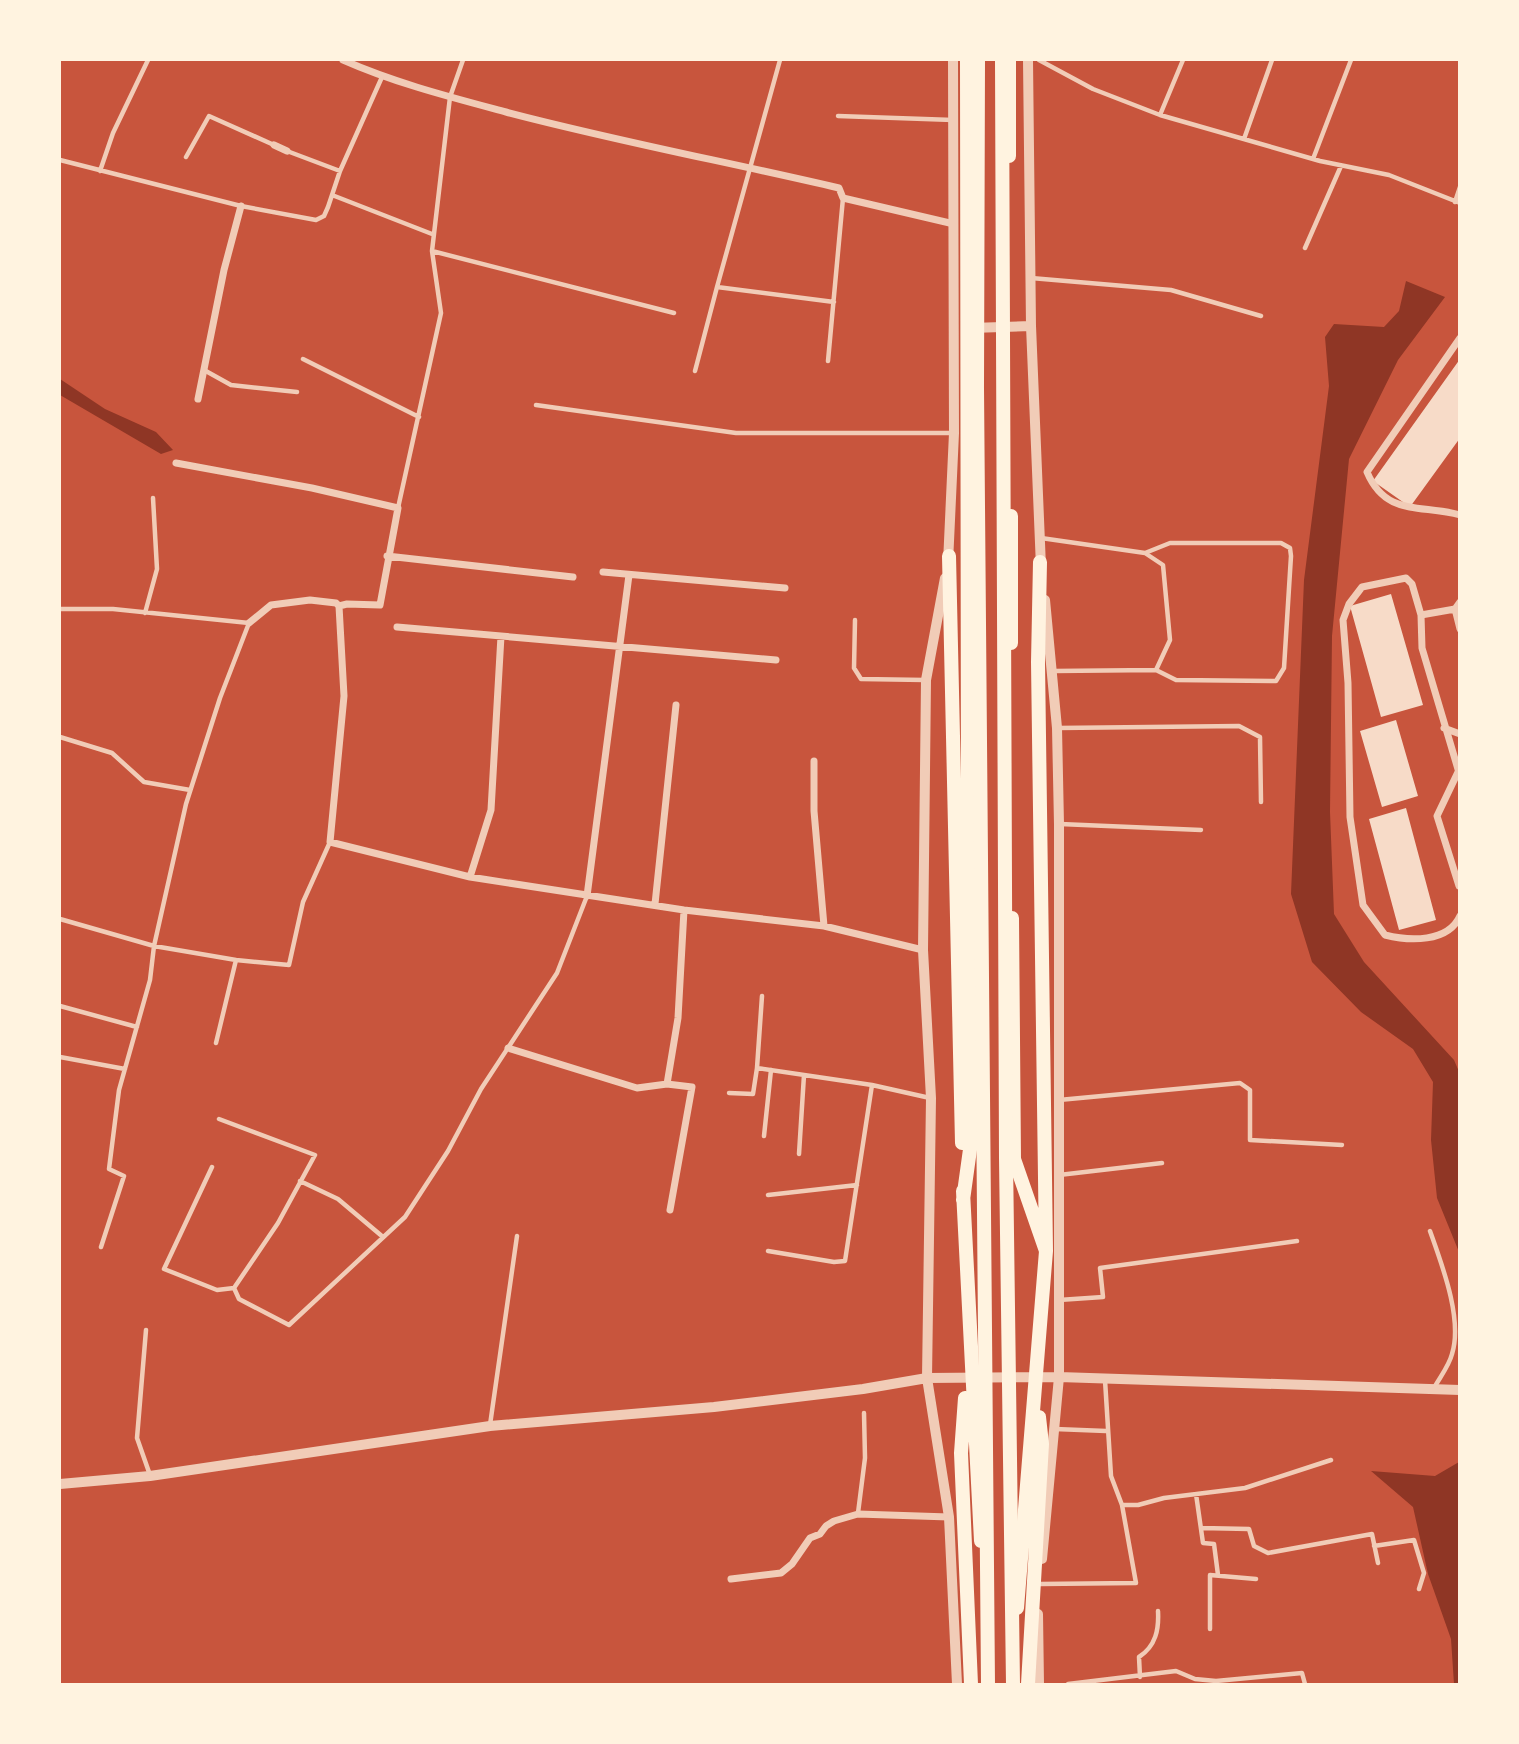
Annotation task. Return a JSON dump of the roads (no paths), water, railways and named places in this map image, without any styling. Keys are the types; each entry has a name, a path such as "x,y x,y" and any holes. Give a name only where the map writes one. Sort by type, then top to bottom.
{"main road":[{"path":"963,1200 972,1135 968,794 967,60"},
{"path":"978,60 977,415 988,1685"},
{"path":"1002,60 1006,1158 1013,1685"},
{"path":"1009,60 1010,794 1014,1159 1046,1251"},
{"path":"949,556 954,659 963,1200 988,1666"},
{"path":"1013,1665 1046,1251 1038,662 1040,562"},
{"path":"969,1334 961,1453 971,1685"},
{"path":"1028,1685 1042,1444 1035,1384"}],"street":[{"path":"343,60 382,77 450,97 552,124 839,188 843,198 954,224"},
{"path":"953,60 956,120 954,433 949,556 926,680 923,950 931,1098 927,1378 949,1517 957,1685"},
{"path":"1028,60 1031,326 1038,537 1053,671 1059,824 1059,1377 1040,1584 1039,1685"},
{"path":"274,145 287,151"},
{"path":"198,400 224,270 241,206"},
{"path":"954,328 1031,326"},
{"path":"1460,338 1367,472 1374,488 1403,508 1439,509 1460,515"},
{"path":"176,463 398,508 380,605 339,606 336,603 310,600 271,605 249,623"},
{"path":"387,556 573,577"},
{"path":"603,572 785,588"},
{"path":"587,896 628,575"},
{"path":"1460,887 1437,816 1459,774 1422,648 1421,615 1412,584 1406,578 1362,587 1349,604 1343,620 1348,684 1350,817 1363,905 1385,935 1406,940 1427,938 1450,930 1460,916"},
{"path":"339,606 344,696 330,842 470,877 684,910 824,926 923,950"},
{"path":"1421,615 1457,606 1460,629"},
{"path":"397,627 776,660"},
{"path":"470,877 491,810 501,636"},
{"path":"655,904 676,705"},
{"path":"1444,728 1460,734"},
{"path":"814,761 814,811 824,926"},
{"path":"667,1084 678,1018 684,910"},
{"path":"508,1048 637,1088 667,1084 692,1087 670,1210"},
{"path":"60,1484 150,1476 490,1426 714,1407 863,1389 927,1378 1059,1377 1460,1390"},
{"path":"731,1579 781,1573 826,1525 858,1514 949,1517"}],"lane":[{"path":"100,171 113,133 148,60"},
{"path":"398,508 441,313 432,234 450,97 463,60"},
{"path":"695,371 780,60"},
{"path":"1039,60 1093,89 1160,114 1313,159 1389,175 1457,203 1460,187"},
{"path":"1160,114 1183,60"},
{"path":"1244,139 1272,60"},
{"path":"1313,159 1352,60"},
{"path":"60,160 241,206 316,220 324,216 340,171 382,77"},
{"path":"186,157 209,116 274,145"},
{"path":"838,116 956,120"},
{"path":"287,151 340,171"},
{"path":"1305,248 1342,166"},
{"path":"331,195 432,234"},
{"path":"828,361 843,198"},
{"path":"432,251 674,313"},
{"path":"1030,278 1171,290 1261,316"},
{"path":"717,287 834,302"},
{"path":"303,359 419,417"},
{"path":"204,370 231,384 297,392"},
{"path":"537,405 736,433 954,433"},
{"path":"145,612 157,569 153,498"},
{"path":"1038,537 1145,553 1163,565 1170,640 1156,670"},
{"path":"1053,671 1156,670 1176,680 1276,681 1284,668 1290,548 1281,543 1170,543 1145,553"},
{"path":"60,609 145,612 249,623 220,698 190,790 154,946 150,980 119,1090 109,1169 124,1176 101,1247"},
{"path":"855,620 854,668 861,680 926,680"},
{"path":"1057,728 1239,726 1261,737 1261,802"},
{"path":"60,737 112,753 144,782 190,790"},
{"path":"1059,824 1201,830"},
{"path":"60,919 154,946 236,960 289,965 303,901 330,842"},
{"path":"234,1288 239,1299 289,1325 405,1217 448,1151 481,1089 557,973 587,896"},
{"path":"216,1043 236,960"},
{"path":"729,1093 754,1094 762,996"},
{"path":"60,1006 137,1027"},
{"path":"60,1056 125,1069"},
{"path":"757,1069 873,1085 931,1098"},
{"path":"764,1136 771,1070"},
{"path":"799,1154 804,1075"},
{"path":"1058,1101 1240,1083 1250,1090 1250,1140 1342,1145"},
{"path":"768,1251 834,1262 845,1261 873,1085"},
{"path":"212,1167 164,1269 217,1290 234,1288 278,1223 314,1155 219,1119"},
{"path":"1058,1175 1162,1163"},
{"path":"300,1181 338,1199 383,1237"},
{"path":"768,1195 857,1185"},
{"path":"1430,1231 1445,1275 1455,1339 1451,1359 1434,1389"},
{"path":"490,1426 517,1236"},
{"path":"1058,1300 1102,1297 1100,1268 1297,1241"},
{"path":"146,1330 137,1438 150,1476"},
{"path":"1040,1584 1136,1583 1122,1505 1111,1476 1105,1379"},
{"path":"858,1514 865,1458 864,1413"},
{"path":"1054,1429 1107,1431"},
{"path":"1122,1505 1138,1505 1245,1488 1331,1460"},
{"path":"1196,1494 1203,1543 1214,1544 1218,1575"},
{"path":"1201,1528 1249,1529 1254,1546 1268,1553 1291,1551 1372,1534 1378,1563"},
{"path":"1374,1546 1414,1541 1424,1573 1419,1589"},
{"path":"1210,1629 1210,1575 1256,1579"},
{"path":"1140,1677 1139,1657 1153,1644 1159,1627 1158,1611"},
{"path":"1068,1685 1176,1671 1195,1679 1216,1681 1302,1673 1305,1685"}]}
